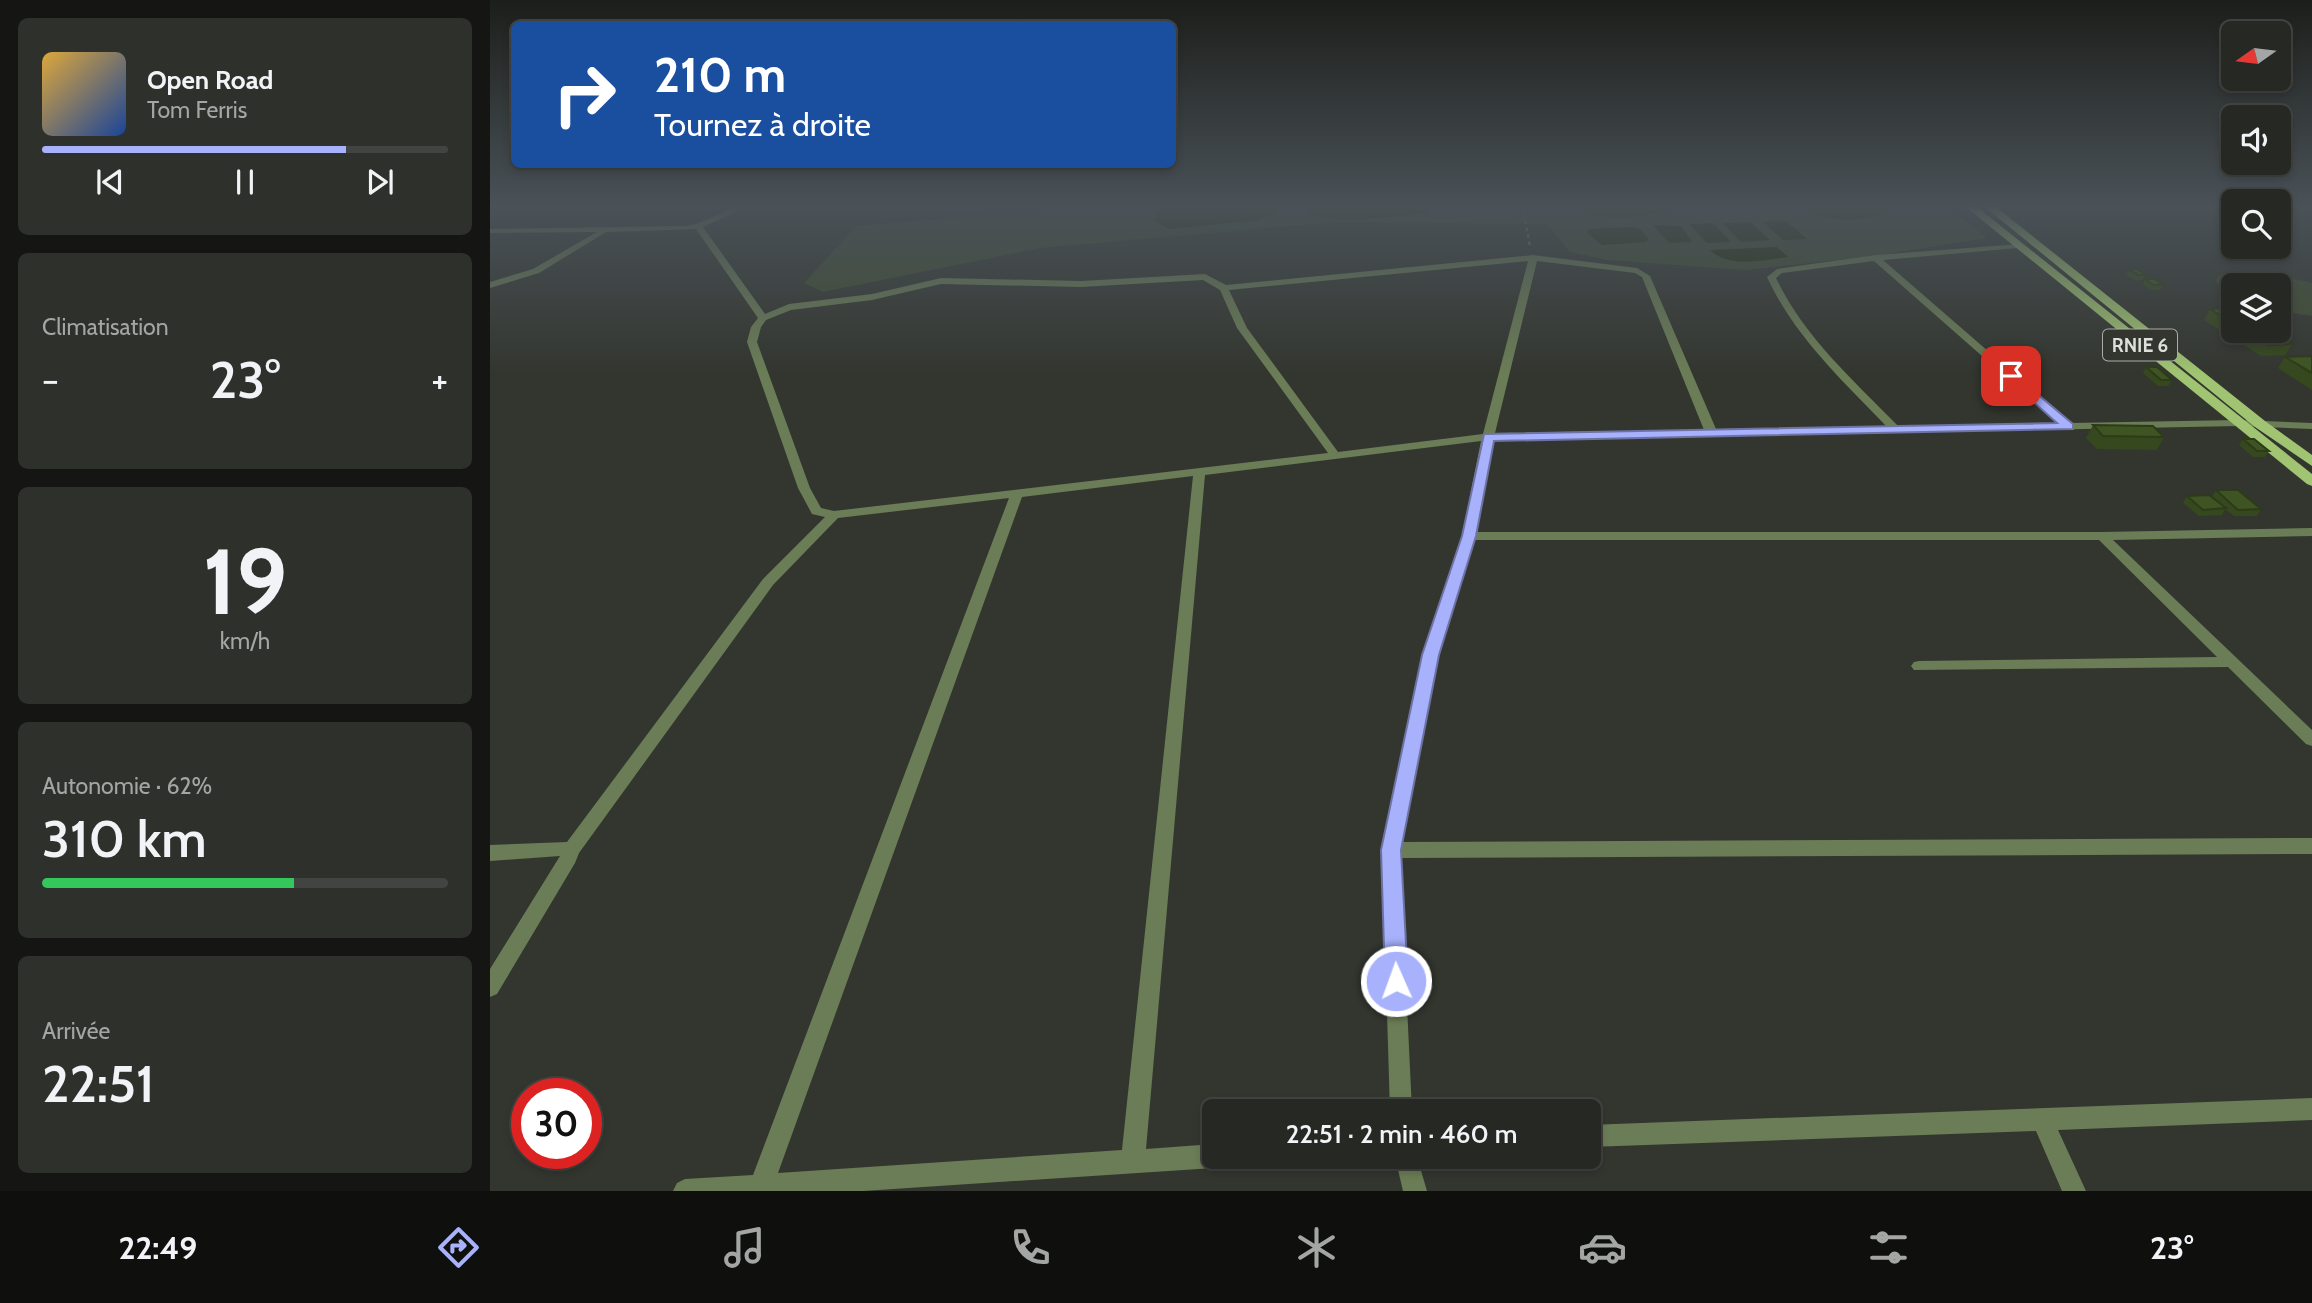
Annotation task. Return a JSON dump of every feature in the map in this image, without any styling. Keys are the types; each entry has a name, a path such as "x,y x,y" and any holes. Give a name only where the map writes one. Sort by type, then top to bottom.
{"main road":[{"name":"RNIE 6","path":"2039,263 2312,481"},
{"name":"RNIE 6","path":"2059,263 2260,424 2312,462"}],"street":[{"path":"490,285 536,271 551,263"},
{"path":"724,263 763,318"},
{"path":"1224,288 1485,263"},
{"path":"1401,1099 1391,850 1430,655 1469,536 1488,437 1531,263"},
{"path":"1575,263 1625,268 1646,276 1711,432"},
{"path":"1842,263 1780,271 1771,277 1776,290 1807,335 1895,429"},
{"path":"1881,263 2068,426"},
{"path":"1335,455 1242,328 1224,288 1205,276 1081,284 941,281 873,297 789,307 763,318 756,327 752,342 804,488 816,511 834,515 1488,437 2068,426 2312,426"},
{"path":"1132,1161 1199,472"},
{"path":"761,1186 1017,494"},
{"path":"490,987 569,858 571,850 768,582 834,515"},
{"path":"1469,536 2102,536 2312,532"},
{"path":"2102,536 2312,740"},
{"path":"1919,666 2232,662"},
{"path":"1391,850 2312,846"},
{"path":"490,853 562,848 571,850"},
{"path":"1601,1136 2312,1109"},
{"path":"2042,1119 2074,1191"},
{"path":"685,1191 1202,1157"},
{"path":"1409,1169 1415,1191"}],"shaded area":[{"path":"823,263 968,263 823,292 804,283"},
{"path":"1644,263 1813,263 1746,270"},
{"path":"2230,271 2272,273 2225,273"},
{"path":"2221,275 2221,286 2216,282"},
{"path":"2291,278 2312,283 2312,316 2291,313"}],"building":[{"path":"2136,269 2146,275 2129,270"},
{"path":"2145,279 2154,279 2163,284 2153,285"},
{"path":"2210,309 2221,309 2221,316"},
{"path":"2265,343 2292,344 2268,345"},
{"path":"2310,356 2312,373 2285,357"},
{"path":"2146,367 2157,367 2172,380 2161,380"},
{"path":"2093,425 2153,426 2164,437 2103,436"},
{"path":"2243,439 2254,439 2269,451 2257,451"},
{"path":"2216,490 2238,490 2261,509 2238,510"},
{"path":"2209,495 2226,508 2203,510 2187,496"}],"route":[{"path":"1396,981 1391,850 1430,655 1469,536 1488,437 2068,426 2011,376"}]}
